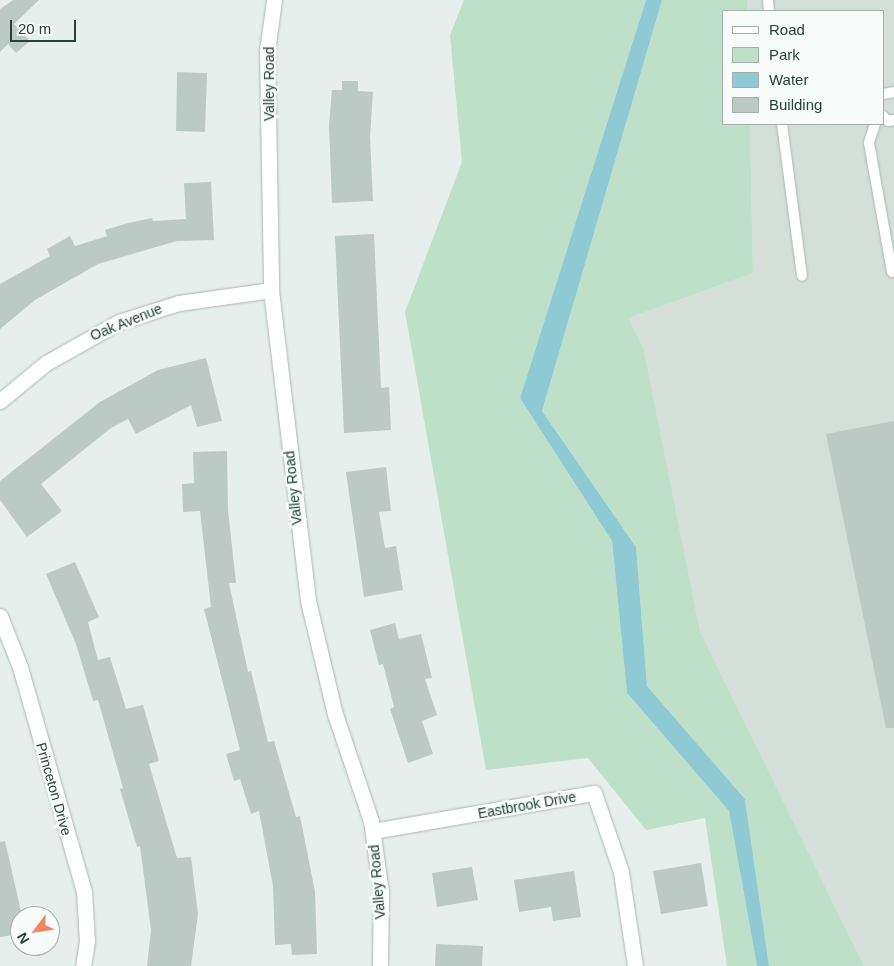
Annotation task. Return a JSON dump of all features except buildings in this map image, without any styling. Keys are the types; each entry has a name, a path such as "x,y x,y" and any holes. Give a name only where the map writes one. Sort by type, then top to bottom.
{"street":[{"name":"Valley Road","path":"274,0 267,51 271,290 308,601 322,668 373,831 381,892 380,966"},
{"name":"Oak Avenue","path":"0,401 46,363 120,322 179,302 271,290"},
{"name":"Princeton Drive","path":"0,616 20,668 84,891 86,941 84,966"},
{"name":"Eastbrook Drive","path":"373,831 594,794 621,872 634,966"}],"lane":[{"path":"782,125 802,276"},
{"path":"875,125 869,143 892,272"}],"shaded area":[{"path":"747,0 894,0 894,966 864,966 700,631 644,350 629,318 753,273 750,125 884,125 884,10 747,10"}],"green space":[{"path":"464,0 646,0 520,398 612,541 627,693 729,811 757,966 727,966 705,818 646,830 588,758 486,770 405,312 462,162 450,35"},
{"path":"662,0 747,0 747,10 722,10 722,125 750,125 753,273 629,318 644,350 700,631 864,966 769,966 745,799 647,686 636,547 542,411"}],"water":[{"path":"646,0 662,0 542,411 636,547 647,686 745,799 769,966 757,966 729,811 627,693 612,541 520,398"}]}
